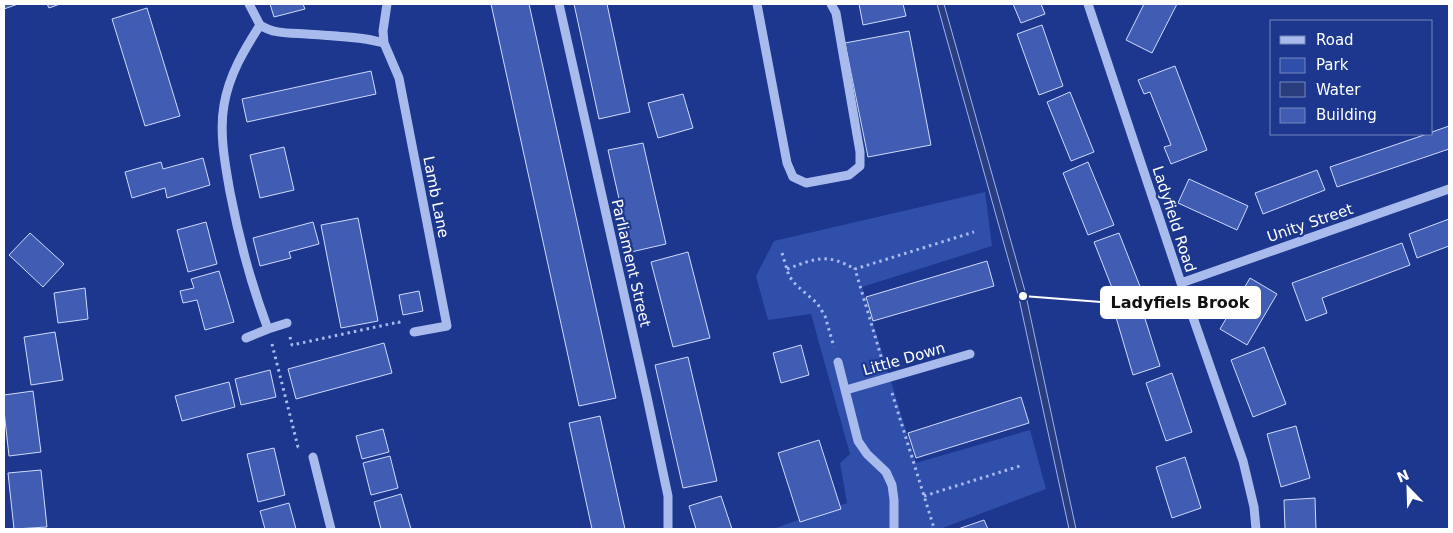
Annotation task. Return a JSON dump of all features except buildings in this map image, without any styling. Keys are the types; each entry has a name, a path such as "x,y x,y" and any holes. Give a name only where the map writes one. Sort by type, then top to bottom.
{"street":[{"path":"249,4 260,25 274,32 348,37 384,43"},
{"name":"Lamb Lane","path":"387,4 383,31 384,43 399,78 447,326 414,332"},
{"name":"Parliament Street","path":"559,4 669,502 668,529"},
{"path":"757,4 788,163 793,177 806,183 849,175 860,166 860,152 836,13 831,4"},
{"name":"Ladyfield Road","path":"1088,4 1181,283 1243,461 1254,506 1256,529"},
{"path":"260,25 234,69 224,105 222,135 226,173 242,249 268,329"},
{"name":"Unity Street","path":"1181,283 1449,189"},
{"path":"246,338 287,323"},
{"name":"Little Down","path":"846,390 970,354"},
{"name":"Little Down","path":"838,362 858,442 867,454 886,472 892,485 894,529"},
{"path":"313,457 331,529"}],"path":[{"path":"855,269 974,232"},
{"path":"782,253 789,276 796,285 817,303 825,316 838,362"},
{"path":"787,269 811,260 829,258 855,269 934,528 932,529"},
{"path":"287,323 292,345 399,322 401,334 414,332"},
{"path":"268,329 298,448 310,445 313,457"},
{"path":"924,496 1022,465"}],"green space":[{"path":"985,192 992,246 862,287 916,463 1030,430 1046,489 940,529 773,529 847,503 840,463 850,454 811,314 768,320 756,276 774,241"}],"water":[{"path":"937,4 944,4 1025,291 1076,529 1069,529 1018,294"}],"place":[{"name":"Ladyfiels Brook","path":"1023,296"}]}
